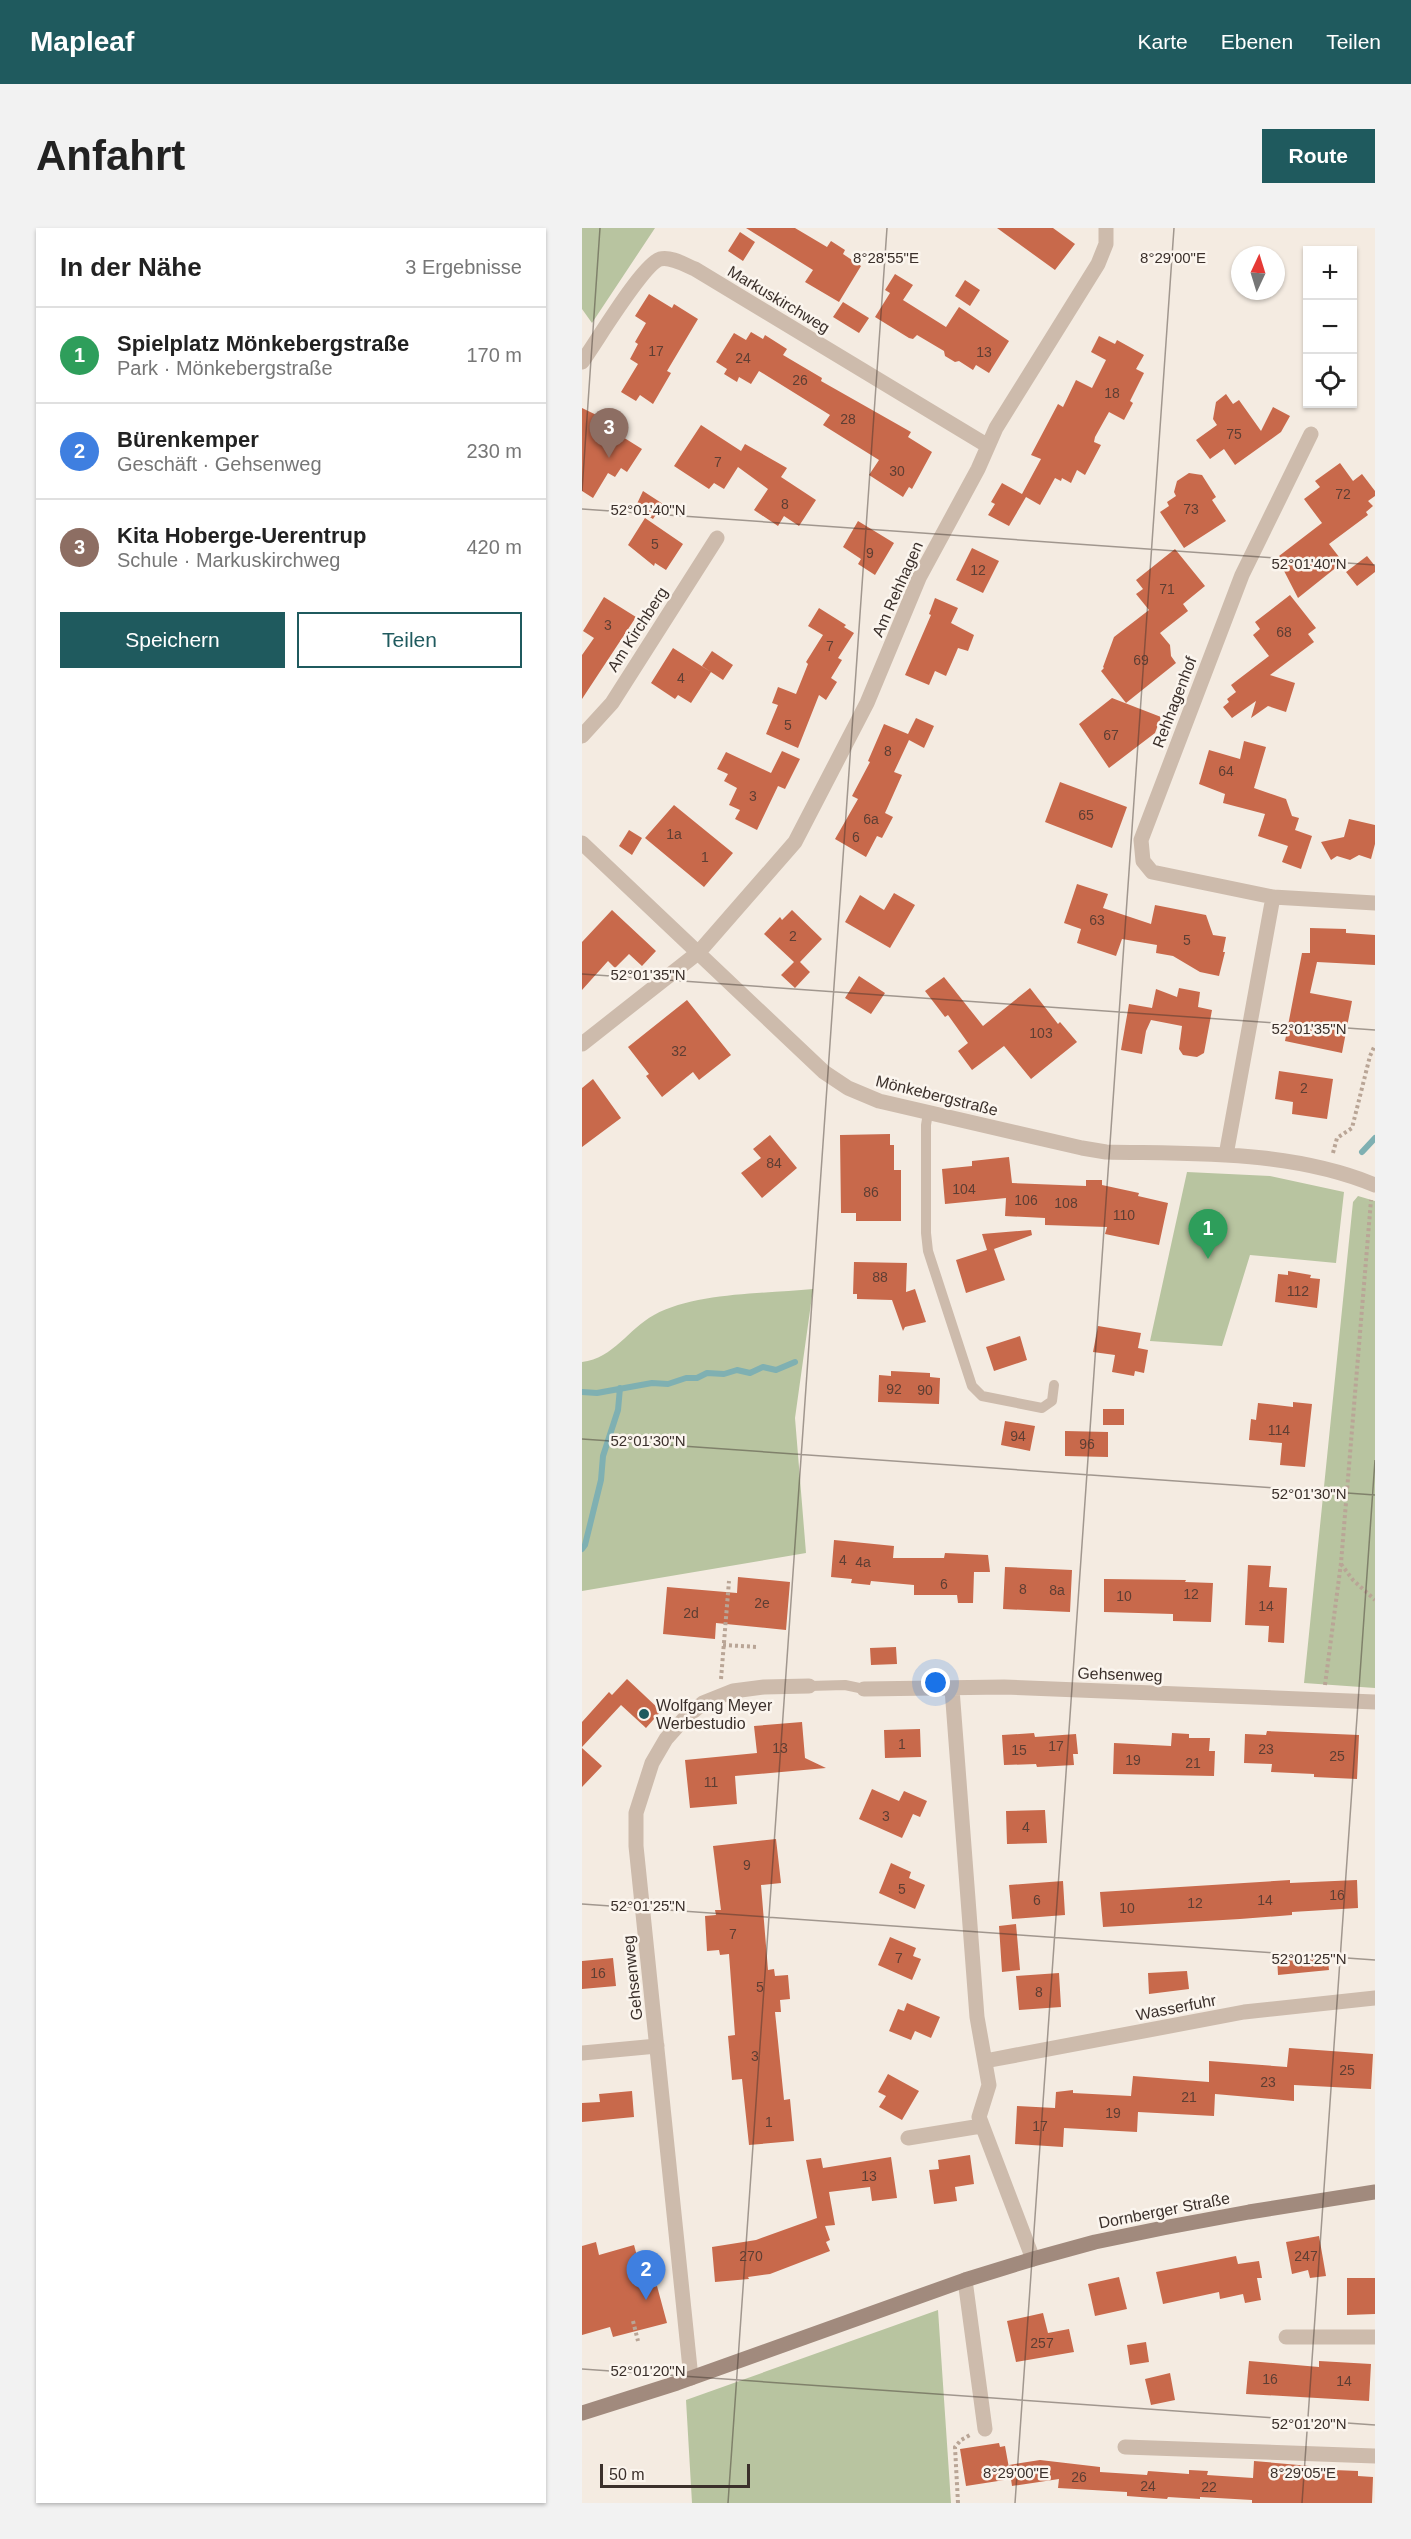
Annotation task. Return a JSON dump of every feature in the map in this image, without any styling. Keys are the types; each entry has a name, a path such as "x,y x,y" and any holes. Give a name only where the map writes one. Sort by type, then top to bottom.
{"main road":[{"name":"Dornberger Straße","path":"582,2413 691,2378 964,2280 1033,2259 1095,2242 1163,2228 1375,2192"}],"street":[{"name":"Am Rehhagen","path":"582,1044 699,952 795,842 867,703 919,578 996,428 1086,287 1106,244 1106,228"},
{"name":"Markuskirchweg","path":"582,362 638,280 661,259 672,259 695,269 988,446"},
{"name":"Rehhagenhof","path":"1311,434 1242,575 1141,840 1143,861 1152,872 1273,897 1375,903"},
{"name":"Am Kirchberg","path":"582,735 612,703 717,538"},
{"name":"Mönkebergstraße","path":"582,843 824,1072 848,1088 879,1101 1106,1152 1268,1158 1328,1169 1373,1184"},
{"path":"1226,1155 1273,897"},
{"name":"Gehsenweg","path":"691,2378 636,1846 636,1813 652,1763 666,1739 703,1703 733,1691 764,1687 809,1686"},
{"name":"Gehsenweg","path":"864,1689 1004,1687 1375,1702"},
{"path":"952,1689 977,2017 989,2085 979,2117 1033,2259"},
{"name":"Wasserfuhr","path":"985,2061 1244,2012 1375,1998"},
{"path":"582,2053 657,2046"},
{"path":"908,2138 981,2126"},
{"path":"964,2280 985,2428"},
{"path":"1286,2337 1375,2337"},
{"path":"1125,2447 1375,2456"}],"lane":[{"path":"928,1113 926,1137 928,1251 972,1386 982,1396 1042,1408 1052,1401 1054,1385"},
{"path":"809,1686 845,1685 864,1689"}],"path":[{"path":"1328,1169 1337,1138 1352,1128 1370,1056 1375,1045"},
{"path":"1323,1701 1341,1563 1373,1184"},
{"path":"1341,1563 1360,1588 1375,1600"},
{"path":"719,1696 729,1581"},
{"path":"723,1645 758,1647"},
{"path":"633,2321 638,2341"},
{"path":"958,2503 955,2446 961,2440 985,2428"}],"green space":[{"path":"582,228 655,228 592,323 582,309"},
{"path":"1187,1172 1270,1176 1344,1192 1336,1263 1250,1255 1222,1346 1150,1341"},
{"path":"1358,1196 1375,1201 1375,1688 1304,1683 1353,1202"},
{"path":"813,1289 795,1418 806,1553 582,1591 582,1362 603,1355 645,1321 671,1307 710,1298"},
{"path":"938,2310 951,2503 692,2503 686,2400"}],"building":[{"path":"746,228 795,228 827,247 831,241 845,250 843,254 861,266 839,302 805,282 813,270"},
{"path":"997,228 1053,228 1075,244 1055,270"},
{"path":"740,232 755,242 743,261 728,251"},
{"path":"895,274 913,285 903,300 946,327 959,307 1009,341 989,373 976,365 973,370 959,361 955,362 945,356 944,351 917,335 913,339 909,338 875,317 890,293 885,290"},
{"path":"965,280 980,290 970,306 955,296"},
{"path":"649,294 672,308 674,304 698,319 667,371 671,373 653,404 640,395 636,401 621,392 638,364 630,359 638,344 635,342 646,323 635,316"},
{"path":"843,302 869,318 859,333 833,317"},
{"path":"751,332 763,339 765,335 787,349 783,355 822,378 821,381 911,432 908,437 932,452 912,489 909,487 903,497 869,475 879,460 823,425 830,415 759,371 751,384 739,377 737,382 724,374 727,369 716,362 734,333 746,340"},
{"path":"1099,336 1115,344 1117,340 1144,355 1136,369 1144,373 1130,401 1133,403 1124,420 1109,412 1095,437 1094,442 1101,445 1085,475 1077,470 1071,483 1062,478 1061,481 1055,478 1040,505 1026,497 1009,526 988,515 995,504 991,502 1002,483 1022,494 1041,459 1031,455 1058,404 1063,407 1076,380 1092,388 1106,360 1091,352"},
{"path":"1226,394 1233,404 1239,400 1261,431 1273,407 1290,416 1281,432 1235,465 1224,449 1210,459 1196,440 1217,425 1213,419 1216,402"},
{"path":"582,408 613,423 610,429 642,449 627,472 621,468 615,477 608,473 593,498 582,491"},
{"path":"701,425 741,451 745,444 787,468 781,477 816,500 799,526 784,516 778,526 754,510 768,489 738,467 724,489 714,483 709,489 674,466"},
{"path":"1340,463 1353,481 1362,474 1375,491 1375,496 1368,501 1373,506 1366,512 1368,515 1329,544 1343,562 1298,598 1282,567 1282,560 1279,556 1322,523 1304,499 1320,487 1315,481"},
{"path":"1189,473 1202,475 1216,497 1212,500 1226,521 1184,548 1160,512 1169,506 1167,502 1176,496 1174,492 1177,481"},
{"path":"643,491 663,504 653,519 635,508"},
{"path":"645,518 683,544 666,570 655,563 654,566 628,545"},
{"path":"858,521 894,543 875,575 858,564 861,559 843,547"},
{"path":"972,548 999,561 983,593 956,580"},
{"path":"1175,549 1205,586 1183,604 1188,611 1160,633 1170,645 1171,656 1176,663 1126,703 1101,671 1114,637 1149,610 1136,594 1143,589 1136,580"},
{"path":"1367,556 1375,566 1375,572 1357,586 1346,572"},
{"path":"1290,595 1316,628 1308,634 1314,642 1270,675 1295,683 1286,712 1268,706 1251,718 1256,701 1232,718 1223,707 1229,702 1227,699 1236,692 1231,685 1269,656 1253,635 1260,629 1255,622"},
{"path":"604,597 636,617 582,699 582,655 594,638 583,631"},
{"path":"935,598 958,608 951,623 974,635 968,651 958,648 946,676 935,671 929,685 905,675 931,615 929,614"},
{"path":"819,608 846,625 844,627 854,633 838,658 842,660 831,678 837,682 826,700 819,695 798,748 766,734 778,705 772,703 778,687 796,694 808,664 806,662 823,635 808,626"},
{"path":"673,648 711,672 691,703 678,695 675,699 651,683"},
{"path":"712,651 733,665 723,680 702,666"},
{"path":"1112,698 1161,717 1155,733 1109,768 1079,724"},
{"path":"916,718 934,726 924,748 909,740 894,772 902,775 885,813 893,817 882,838 877,836 866,857 835,839 858,799 852,796 870,762 868,761 884,724 908,734"},
{"path":"1244,741 1266,747 1254,788 1286,799 1292,816 1299,818 1295,830 1312,836 1301,869 1282,862 1288,846 1258,836 1265,814 1223,803 1225,794 1199,784 1209,750 1240,759"},
{"path":"782,751 800,759 785,789 778,786 757,830 735,819 740,810 729,805 737,788 724,781 728,774 717,769 726,752 771,773"},
{"path":"1060,782 1127,807 1112,848 1045,822"},
{"path":"674,805 733,853 704,887 645,838"},
{"path":"1349,819 1375,825 1375,844 1371,859 1359,855 1350,860 1337,856 1331,860 1321,842 1344,837"},
{"path":"629,830 642,838 632,855 619,846"},
{"path":"1077,884 1108,894 1103,908 1151,924 1155,905 1206,915 1213,935 1226,937 1219,976 1200,972 1173,956 1156,953 1157,945 1122,939 1116,956 1077,943 1081,929 1064,923"},
{"path":"894,893 915,905 890,948 845,922 860,895 884,910"},
{"path":"612,910 656,951 642,966 629,954 615,968 608,961 582,990 582,942"},
{"path":"792,910 822,939 800,962 810,972 795,988 781,975 794,962 764,934 780,917 782,920"},
{"path":"1310,928 1346,929 1346,933 1375,935 1375,965 1317,962 1310,993 1352,1001 1342,1053 1285,1041 1302,953 1310,953"},
{"path":"859,976 885,993 871,1014 845,998"},
{"path":"944,977 983,1026 1030,988 1058,1024 1060,1022 1077,1042 1031,1079 1004,1046 972,1070 958,1051 968,1043 948,1015 945,1017 925,991"},
{"path":"1179,988 1200,992 1198,1007 1212,1010 1204,1053 1197,1057 1183,1055 1179,1049 1182,1026 1151,1020 1146,1031 1142,1054 1121,1050 1129,1004 1152,1008 1156,989 1177,997"},
{"path":"687,1000 731,1055 699,1080 693,1072 662,1097 646,1076 649,1074 628,1047"},
{"path":"1279,1071 1333,1079 1327,1119 1292,1114 1293,1102 1275,1099"},
{"path":"593,1079 621,1118 582,1147 582,1088"},
{"path":"890,1134 890,1145 894,1145 894,1170 901,1170 901,1221 856,1221 856,1213 841,1213 840,1135"},
{"path":"770,1135 797,1168 762,1198 741,1173 761,1158 753,1149"},
{"path":"1009,1157 1012,1183 1086,1186 1086,1180 1102,1180 1102,1185 1139,1193 1138,1196 1168,1203 1159,1245 1105,1234 1107,1227 1045,1225 1045,1218 1005,1216 1006,1198 945,1204 942,1169 972,1166 972,1161"},
{"path":"1031,1230 1032,1235 994,1249 1005,1280 966,1293 956,1260 987,1250 982,1234"},
{"path":"854,1262 907,1263 906,1292 915,1289 926,1322 905,1327 903,1331 892,1300 857,1299 857,1294 853,1294"},
{"path":"1288,1271 1320,1279 1317,1308 1275,1302 1278,1274 1288,1275"},
{"path":"1098,1326 1141,1333 1138,1348 1148,1350 1144,1373 1135,1371 1134,1376 1112,1372 1115,1355 1093,1352"},
{"path":"1020,1336 1027,1360 994,1371 986,1347"},
{"path":"891,1371 930,1373 930,1377 940,1378 939,1404 878,1402 879,1375 891,1376"},
{"path":"1293,1402 1312,1404 1305,1467 1280,1465 1282,1443 1249,1440 1251,1419 1256,1420 1258,1403 1293,1407"},
{"path":"1103,1409 1124,1409 1124,1425 1103,1425"},
{"path":"1005,1421 1035,1426 1030,1451 1001,1445"},
{"path":"1065,1431 1108,1432 1108,1457 1065,1456"},
{"path":"834,1540 894,1546 893,1558 944,1558 945,1553 988,1555 990,1572 974,1572 973,1603 958,1603 957,1595 914,1595 914,1585 871,1581 870,1585 851,1583 852,1579 831,1577"},
{"path":"1248,1565 1271,1566 1269,1587 1287,1588 1284,1643 1268,1642 1269,1626 1245,1625"},
{"path":"1005,1567 1072,1570 1070,1612 1003,1609"},
{"path":"738,1577 790,1582 786,1630 716,1623 715,1639 663,1634 667,1587 737,1593"},
{"path":"1104,1579 1186,1580 1185,1582 1213,1583 1211,1622 1173,1621 1173,1614 1104,1612"},
{"path":"896,1647 897,1664 871,1665 870,1648"},
{"path":"627,1679 661,1711 646,1728 621,1705 582,1747 582,1722 609,1692 612,1695"},
{"path":"802,1722 805,1758 826,1768 735,1776 737,1804 690,1808 685,1760 757,1753 754,1726"},
{"path":"920,1729 921,1757 885,1758 884,1730"},
{"path":"1267,1731 1359,1735 1357,1779 1271,1772 1272,1764 1244,1763 1245,1734 1266,1735"},
{"path":"1034,1733 1035,1737 1076,1734 1078,1754 1073,1754 1074,1765 1037,1767 1036,1764 1004,1765 1002,1735"},
{"path":"1172,1733 1189,1734 1189,1738 1210,1738 1209,1751 1215,1751 1214,1776 1113,1774 1114,1743 1171,1746"},
{"path":"582,1748 602,1766 582,1787"},
{"path":"872,1789 899,1801 904,1791 927,1801 920,1817 913,1814 902,1838 859,1819"},
{"path":"1045,1810 1047,1843 1007,1844 1006,1811"},
{"path":"776,1839 781,1883 761,1885 768,1970 774,1969 775,1976 788,1975 790,1999 780,2000 781,2012 775,2012 784,2100 790,2099 794,2141 749,2145 742,2079 732,2080 728,2036 735,2035 729,1954 720,1955 719,1950 707,1951 705,1916 716,1915 715,1910 721,1910 713,1846"},
{"path":"891,1863 911,1872 909,1878 925,1885 915,1909 879,1893"},
{"path":"1290,1880 1290,1883 1357,1880 1358,1908 1292,1912 1292,1915 1240,1919 1103,1927 1100,1892"},
{"path":"1063,1881 1065,1915 1012,1919 1009,1885"},
{"path":"1016,1924 1020,1970 1002,1972 999,1926"},
{"path":"890,1937 916,1948 913,1956 921,1959 912,1980 878,1965"},
{"path":"1327,1953 1329,1970 1278,1975 1277,1957"},
{"path":"613,1958 616,1986 582,1989 582,1961"},
{"path":"1187,1971 1189,1989 1149,1994 1148,1973"},
{"path":"1059,1973 1061,2007 1019,2010 1016,1976"},
{"path":"907,2003 940,2017 931,2038 915,2031 911,2040 889,2031 898,2009 904,2011"},
{"path":"1289,2048 1373,2054 1371,2089 1294,2085 1294,2101 1215,2094 1214,2116 1138,2112 1137,2132 1064,2128 1063,2147 1015,2144 1017,2106 1055,2108 1056,2092 1073,2090 1073,2093 1131,2096 1133,2076 1209,2082 1209,2061 1287,2067"},
{"path":"888,2074 919,2091 902,2120 879,2107 886,2096 878,2092"},
{"path":"632,2091 634,2117 582,2122 582,2103 600,2102 599,2094"},
{"path":"970,2155 974,2184 955,2187 957,2201 934,2204 929,2170 939,2169 938,2160"},
{"path":"891,2157 897,2198 872,2201 870,2187 829,2192 835,2225 825,2226 830,2240 826,2242 830,2251 770,2274 748,2277 749,2279 715,2282 712,2247 756,2240 817,2218 806,2160 821,2158 823,2168"},
{"path":"1319,2236 1326,2276 1310,2278 1308,2270 1292,2274 1286,2242"},
{"path":"596,2242 599,2255 634,2245 646,2289 657,2286 667,2323 613,2337 610,2327 582,2335 582,2246"},
{"path":"1236,2256 1238,2264 1259,2261 1262,2278 1257,2278 1261,2300 1245,2303 1243,2294 1220,2299 1219,2292 1163,2304 1156,2272"},
{"path":"1119,2277 1127,2309 1095,2316 1088,2284"},
{"path":"1347,2278 1375,2278 1375,2314 1347,2315"},
{"path":"1043,2313 1048,2333 1069,2329 1074,2352 1016,2362 1007,2321"},
{"path":"1146,2342 1149,2362 1130,2365 1127,2345"},
{"path":"1249,2361 1319,2367 1319,2361 1371,2364 1369,2401 1246,2394"},
{"path":"1170,2373 1175,2400 1151,2405 1145,2379"},
{"path":"999,2443 1000,2447 1005,2446 1011,2479 966,2486 960,2449"},
{"path":"1040,2460 1100,2467 1100,2472 1147,2475 1148,2471 1189,2474 1189,2470 1208,2471 1207,2475 1253,2478 1254,2461 1310,2466 1310,2469 1358,2471 1358,2476 1373,2477 1372,2503 1252,2503 1252,2500 1200,2497 1200,2499 1168,2497 1167,2499 1127,2496 1127,2492 1058,2488 1059,2479 1012,2486 1009,2465"}],"waterway":[{"path":"1362,1152 1375,1138"},
{"path":"582,1392 597,1393 652,1383 668,1384 686,1378 697,1378 707,1373 724,1374 737,1370 750,1373 763,1367 776,1370 795,1362"},
{"path":"582,1549 585,1545 601,1480 603,1456 618,1410 620,1388"}],"place":[{"name":"Kita Hoberge-Uerentrup","path":"609,458"},
{"name":"Spielplatz Mönkebergstraße","path":"1208,1259"},
{"name":"Wolfgang Meyer Werbestudio","path":"644,1714"},
{"name":"Bürenkemper","path":"646,2300"}]}
